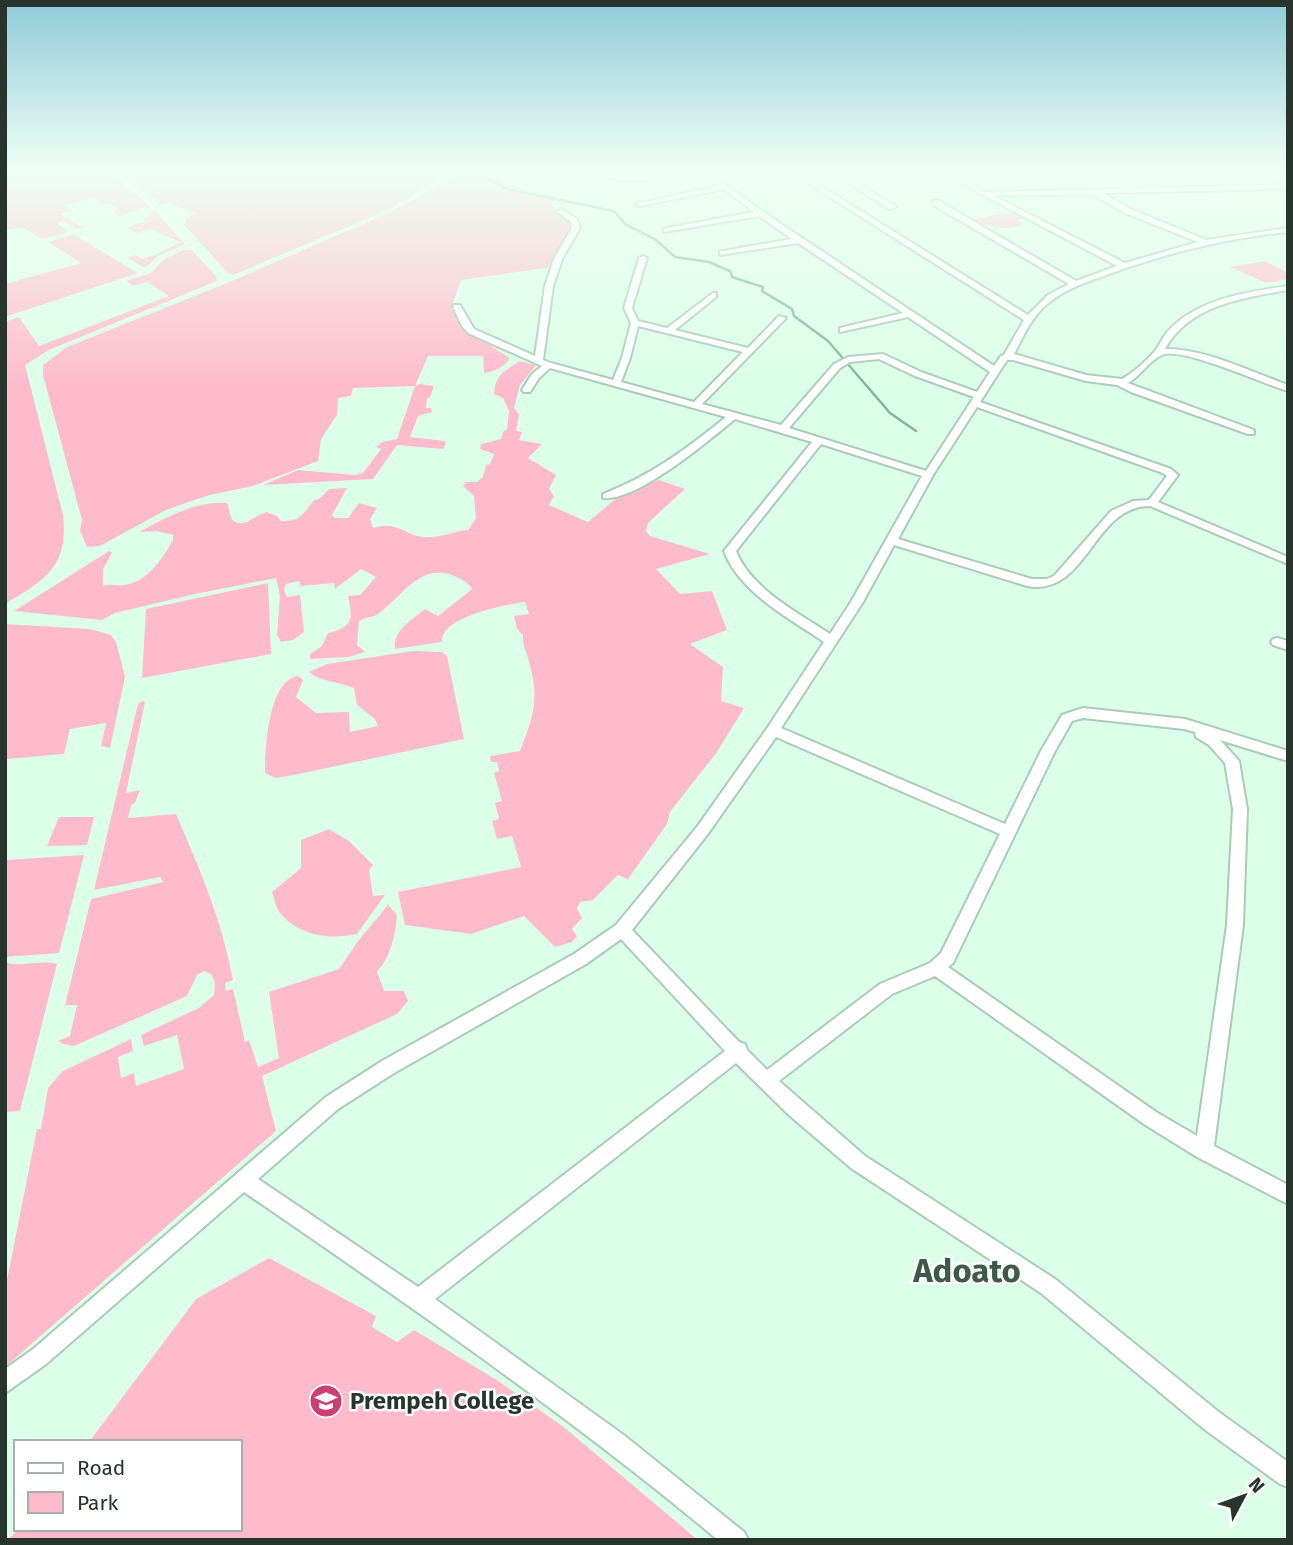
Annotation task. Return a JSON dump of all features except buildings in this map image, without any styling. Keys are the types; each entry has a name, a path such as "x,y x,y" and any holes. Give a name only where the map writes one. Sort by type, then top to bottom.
{"street":[{"path":"527,390 543,362 549,286 558,259 568,242"},
{"path":"723,253 787,242"},
{"path":"802,242 995,371"},
{"path":"905,242 1028,319"},
{"path":"1003,242 1075,284"},
{"path":"1078,242 1124,266"},
{"path":"5,1382 99,1307 332,1103 388,1067 580,959 622,930 702,831 773,730 857,602 928,475 995,371 1008,357 1028,319 1043,303 1075,284 1203,242"},
{"path":"616,383 635,323 628,308 643,258"},
{"path":"1119,382 1128,379 1159,352 1171,333 1201,311 1229,300 1288,288"},
{"path":"669,331 713,295"},
{"path":"457,307 471,331 543,362 783,429 928,475"},
{"path":"843,330 909,314"},
{"path":"696,405 782,318"},
{"path":"635,323 750,351"},
{"path":"1159,352 1190,356 1288,387"},
{"path":"783,429 825,378 846,361 880,356 976,400 1167,471 1172,475 1171,481 1152,503"},
{"path":"1008,357 1095,379 1119,382 1251,432"},
{"path":"607,496 644,482 674,464 733,416"},
{"path":"818,441 730,551 744,576 831,641"},
{"path":"892,541 1031,583 1048,583 1058,579 1115,513 1137,503 1152,503 1288,561"},
{"path":"768,1080 886,989 936,968 947,958 1048,751 1067,718 1083,713 1185,724 1288,756"},
{"path":"1185,724 1214,743 1232,761 1240,809 1235,925 1204,1151"},
{"path":"773,730 1009,832"},
{"path":"622,930 809,1122 858,1162 1048,1286 1212,1421 1288,1476"},
{"path":"936,968 1150,1118 1204,1151 1288,1195"},
{"path":"419,1299 738,1050"},
{"path":"243,1180 419,1299 661,1476 736,1540"}],"green space":[{"path":"48,242 87,242 138,273 5,317 5,284 81,263"},
{"path":"180,242 185,244 158,256 145,268 127,258 136,255 142,259"},
{"path":"200,242 311,242 233,275"},
{"path":"321,242 565,242 553,267 461,280 451,309 466,330 510,358 496,370 484,373 483,356 428,356 415,386 353,388 351,396 338,398 337,415 321,439 318,461 253,486 209,495 166,510 100,546 87,547 80,531 82,520 43,375 43,365 67,347"},
{"path":"183,250 192,250 215,275 217,281 49,350 25,365 63,515 64,533 58,560 51,570 43,579 5,604 5,322 19,317 39,346 169,296 147,282 133,286 126,281 151,273 164,259"},
{"path":"1265,261 1288,273 1288,279 1266,283 1230,267"},
{"path":"520,361 536,365 520,385 514,408 519,414 516,431 522,432 519,440 542,444 528,458 556,475 549,489 554,496 549,505 588,522 620,495 659,480 685,489 648,523 646,531 650,536 710,554 656,569 680,594 712,591 727,630 690,644 723,667 721,701 744,708 717,752 670,812 667,824 628,879 618,875 593,900 580,902 577,909 582,918 572,929 577,936 572,942 555,947 524,916 471,934 405,925 398,892 521,867 512,836 497,839 492,821 499,819 495,803 502,801 494,773 499,771 497,762 491,762 490,756 520,751 534,708 532,675 523,635 517,629 514,616 529,614 525,602 489,609 462,619 444,633 442,642 395,649 400,631 409,621 425,609 438,616 472,589 466,582 454,576 431,574 412,583 378,614 359,622 357,645 365,652 349,657 310,659 310,654 322,646 328,633 347,625 350,616 348,596 360,595 376,577 361,569 335,589 334,583 301,586 299,581 286,584 284,590 287,597 300,595 304,632 293,640 281,642 277,635 280,596 276,578 115,613 102,620 14,611 109,551 112,553 103,569 103,586 133,583 159,562 173,540 173,535 156,531 139,532 182,511 204,504 227,503 232,520 236,522 245,522 266,512 277,516 281,521 287,521 300,516 314,500 319,499 329,489 347,488 332,515 335,518 348,518 359,503 377,508 370,519 373,528 395,527 425,537 468,530 476,518 474,496 463,486 466,482 477,482 483,477 486,465 490,464 494,454 480,449 481,444 501,439 507,429 509,411 503,398 494,394 496,382 501,374"},
{"path":"415,386 434,386 427,399 426,408 431,408 432,412 418,416 410,437 444,441 446,443 443,449 397,445 373,479 263,485 298,470 355,475 363,473 381,449 376,447 382,442 397,439"},
{"path":"268,583 271,654 142,678 146,609"},
{"path":"5,624 90,629 111,635 116,642 125,677 110,748 101,746 106,723 70,729 64,754 7,759 5,762"},
{"path":"413,651 442,652 447,656 464,739 294,775 275,778 265,773 270,717 274,702 288,680 298,676 303,680 296,697 316,713 349,712 350,732 378,726 375,719 357,705 354,688 309,672 327,664"},
{"path":"145,702 126,793 140,790 135,803 131,805 128,818 176,814 202,876 228,957 233,980 225,983 226,991 233,989 245,1042 249,1040 258,1067 279,1058 269,992 339,969 388,905 397,915 395,929 389,953 377,971 384,991 404,991 408,1001 397,1014 262,1076 276,1131 5,1367 5,1290 37,1129 41,1129 48,1088 63,1071 131,1039 133,1051 118,1057 121,1078 134,1073 136,1086 184,1069 177,1035 144,1046 141,1035 199,1008 214,995 215,982 211,974 204,971 197,975 187,996 74,1046 58,1041 70,1036 77,1005 65,1005 91,899 163,882 160,877 94,890 138,704"},
{"path":"59,817 94,817 87,845 47,846"},
{"path":"329,829 349,841 373,865 369,870 373,896 385,895 357,934 326,936 296,927 280,913 272,892 301,868 301,840"},
{"path":"84,855 59,953 5,957 5,860"},
{"path":"5,962 57,964 20,1111 6,1112 5,1116"},
{"name":"Prempeh College","path":"269,1258 376,1316 372,1327 397,1342 414,1330 497,1380 565,1428 698,1540 7,1540 17,1531 242,1531 242,1440 90,1440 196,1299"}],"waterway":[{"path":"658,242 675,257 709,262 730,271 732,277 763,287 762,291 792,309 794,316 828,341 890,413 916,431"}],"place":[{"name":"Prempeh College","path":"326,1401"}],"district":[{"name":"Adoato","path":"967,1270"}]}
